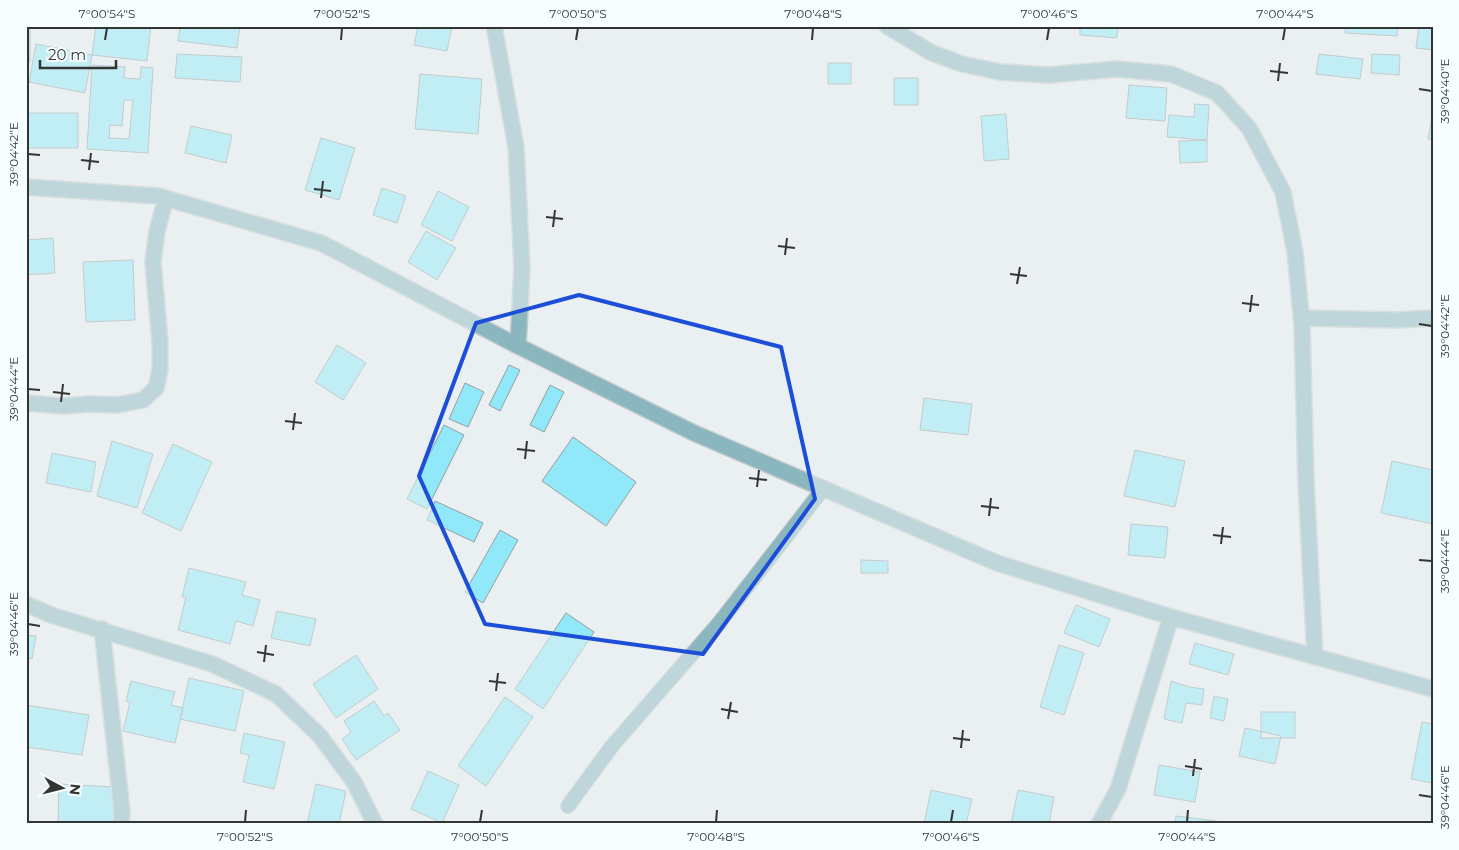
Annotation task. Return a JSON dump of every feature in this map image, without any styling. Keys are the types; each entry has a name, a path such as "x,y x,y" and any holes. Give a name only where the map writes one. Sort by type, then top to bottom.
{"street":[{"path":"494,26 516,147 522,268 518,346"},
{"path":"887,26 932,53 962,64 1000,72 1048,75 1118,70 1171,74 1217,93 1249,128 1283,192 1295,252 1301,318 1306,482 1316,657"},
{"path":"26,187 158,196 321,243 518,346 694,434 997,563 1171,617 1433,689"},
{"path":"26,403 63,406 90,404 118,405 143,400 156,388 160,370 160,342 153,262 157,231 166,198"},
{"path":"1301,318 1398,320 1433,318"},
{"path":"26,604 51,615 212,664 276,694 320,736 354,782 375,824"},
{"path":"1099,824 1118,789 1171,617"},
{"path":"102,630 122,812 121,824"}],"lane":[{"path":"568,806 612,746 720,622 823,489"}],"highlighted area":[{"path":"579,295 781,347 815,499 703,654 485,624 419,476 476,323"}],"building":[{"path":"26,26 30,26 30,62 26,62"},
{"path":"96,26 151,26 147,61 92,55"},
{"path":"180,26 240,26 237,48 178,41"},
{"path":"418,26 452,26 447,51 414,45"},
{"path":"1080,26 1118,26 1117,38 1080,35"},
{"path":"1346,26 1398,26 1397,36 1345,33"},
{"path":"1419,26 1433,26 1433,50 1416,48"},
{"path":"36,44 92,55 85,93 29,82"},
{"path":"177,54 242,57 240,82 175,78"},
{"path":"1319,54 1363,59 1360,79 1316,74"},
{"path":"1372,54 1400,55 1399,75 1371,73"},
{"path":"828,63 851,63 851,84 828,84"},
{"path":"92,65 125,67 124,78 140,79 141,67 153,68 148,153 87,149","holes":["124,100 133,100 129,139 109,138 110,125 122,126"]},
{"path":"420,74 482,79 478,134 415,129"},
{"path":"894,78 918,78 918,105 894,105"},
{"path":"1129,85 1167,88 1165,121 1126,118"},
{"path":"1195,104 1209,105 1207,140 1167,137 1169,115 1194,117"},
{"path":"1433,112 1433,140 1428,139"},
{"path":"26,113 78,113 78,148 26,148"},
{"path":"1006,114 1009,159 984,161 981,116"},
{"path":"191,126 232,135 226,163 185,153"},
{"path":"321,138 355,148 339,200 305,190"},
{"path":"1207,140 1207,162 1180,163 1179,141"},
{"path":"382,188 406,196 397,223 373,215"},
{"path":"438,191 469,207 452,241 421,225"},
{"path":"426,231 456,248 437,280 408,262"},
{"path":"53,238 55,273 26,275 26,240"},
{"path":"133,260 135,320 86,322 83,262"},
{"path":"337,345 366,363 343,400 315,382"},
{"path":"509,365 520,370 500,411 489,405"},
{"path":"465,383 484,392 468,427 449,419"},
{"path":"550,385 564,392 544,432 530,425"},
{"path":"924,398 972,404 968,435 920,430"},
{"path":"444,425 464,435 427,509 407,499"},
{"path":"573,437 636,482 606,526 542,481"},
{"path":"112,441 153,454 137,508 97,496"},
{"path":"173,444 212,462 181,531 142,513"},
{"path":"1135,450 1185,461 1175,507 1124,496"},
{"path":"52,453 96,462 91,492 46,483"},
{"path":"1392,461 1433,470 1433,524 1381,513"},
{"path":"435,501 483,523 474,542 427,520"},
{"path":"1131,524 1168,527 1165,558 1128,555"},
{"path":"500,530 518,540 483,603 465,592"},
{"path":"861,560 888,561 888,573 861,573"},
{"path":"189,568 246,582 242,595 260,600 253,626 236,621 230,644 178,630 186,597 182,597"},
{"path":"1076,605 1110,619 1099,647 1064,633"},
{"path":"277,611 316,619 310,646 271,638"},
{"path":"566,613 594,632 543,709 515,689"},
{"path":"26,635 36,636 32,659 26,658"},
{"path":"1195,643 1234,654 1228,675 1189,664"},
{"path":"1059,645 1084,653 1064,715 1040,707"},
{"path":"356,655 378,689 336,718 313,684"},
{"path":"189,678 244,691 235,731 180,719"},
{"path":"131,681 175,692 171,705 183,708 175,743 123,731 130,702 126,701"},
{"path":"1171,681 1189,687 1204,689 1202,705 1186,703 1182,723 1164,719"},
{"path":"1214,696 1228,699 1224,721 1210,718"},
{"path":"505,697 533,717 486,786 458,766"},
{"path":"374,701 384,716 388,713 400,730 356,760 342,739 351,732 344,721"},
{"path":"26,705 89,715 82,755 26,747"},
{"path":"1261,712 1295,712 1295,738 1261,738"},
{"path":"1422,722 1433,724 1433,783 1411,779"},
{"path":"1245,728 1281,736 1275,764 1239,756"},
{"path":"244,733 285,742 274,789 243,782 249,755 240,753"},
{"path":"1159,765 1200,772 1195,802 1154,795"},
{"path":"428,771 459,785 442,823 411,809"},
{"path":"59,784 116,787 114,824 58,824"},
{"path":"316,784 346,791 339,824 307,824"},
{"path":"931,790 972,799 966,824 924,824"},
{"path":"1018,790 1054,797 1049,824 1011,824"},
{"path":"1176,816 1217,821 1216,824 1175,824"}]}
